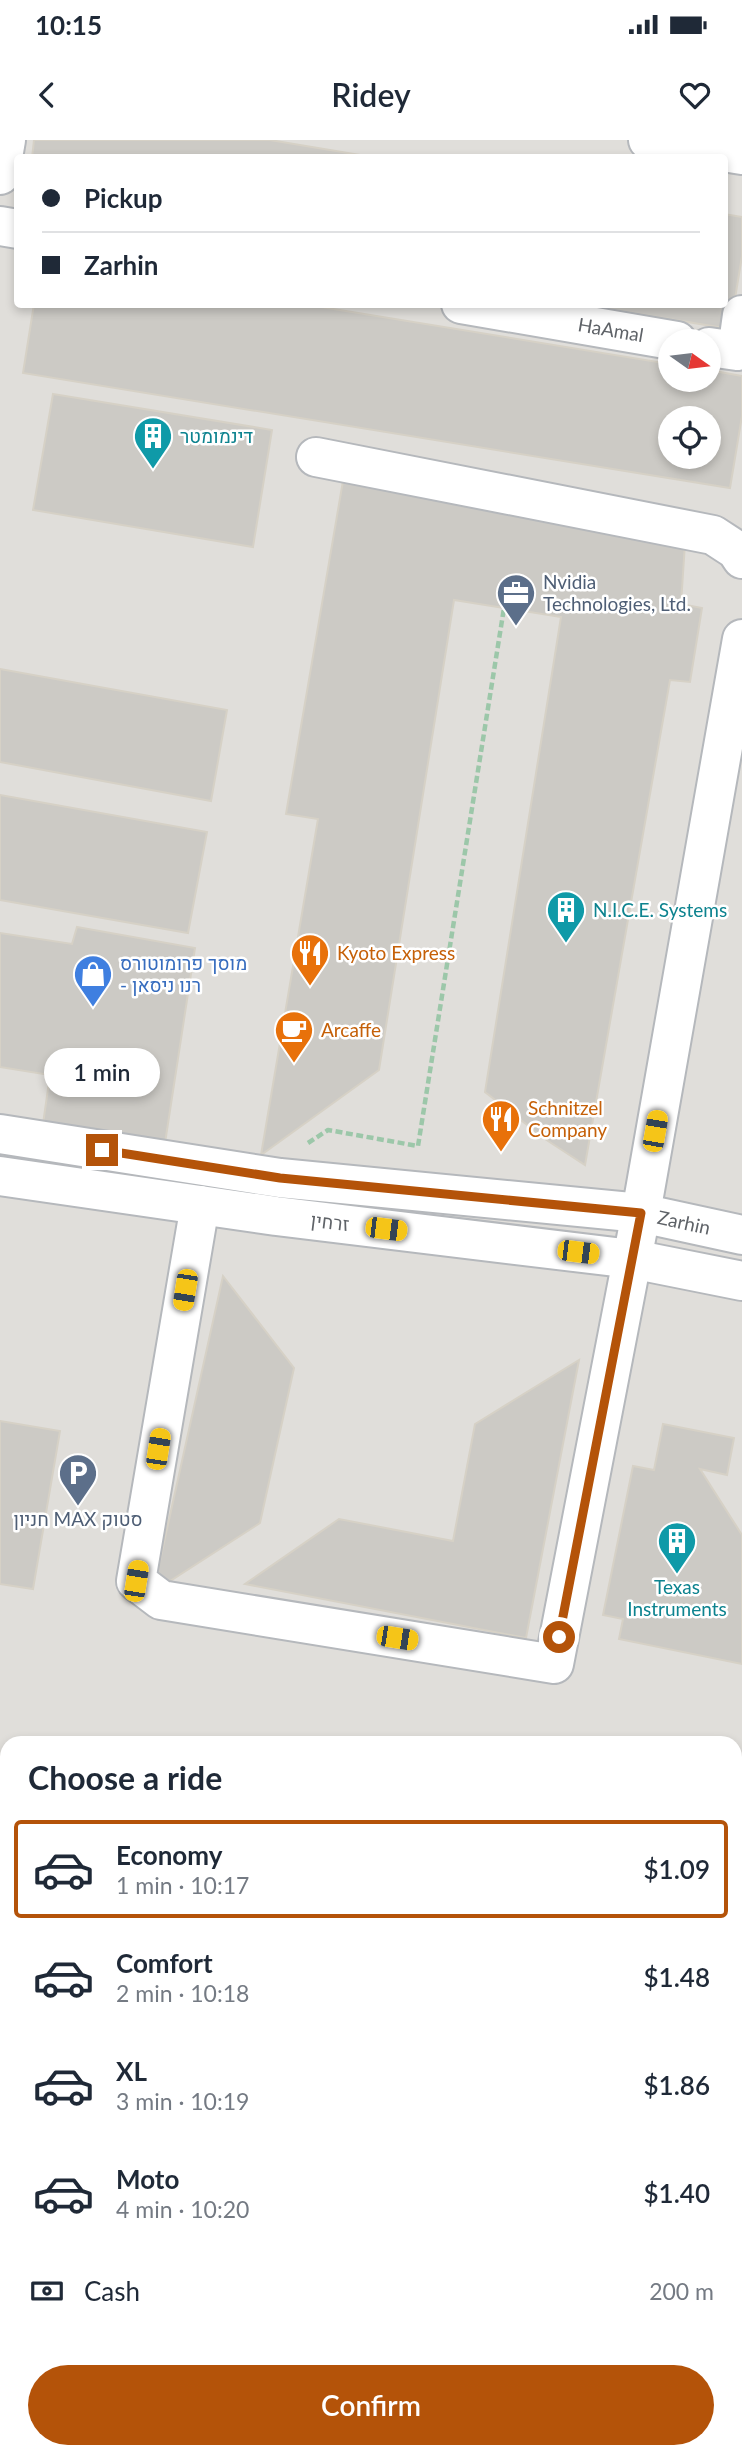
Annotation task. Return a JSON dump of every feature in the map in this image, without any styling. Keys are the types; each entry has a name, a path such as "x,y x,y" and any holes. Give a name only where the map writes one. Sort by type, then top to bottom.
{"street":[{"path":"0,175 6,140"},
{"path":"648,140 742,155"},
{"name":"HaAmal","path":"484,308 658,338"},
{"path":"316,457 713,535 736,550 742,559"},
{"path":"200,1205 136,1581 161,1600 554,1664 641,1213 742,639"},
{"name":"Zarhin","path":"0,1134 280,1178 641,1213 742,1235"},
{"name":"זרחין","path":"0,1176 200,1205 632,1259 742,1281"}],"path":[{"path":"306,1144 328,1130 418,1146 504,608"}],"shaded area":[{"path":"0,140 742,140 742,1736 0,1736"}],"building":[{"path":"34,140 270,140 354,154 32,154"},
{"path":"728,215 742,217 742,256 730,329 603,308 728,308"},
{"path":"33,308 327,308 658,362 658,392 721,392 721,372 742,376 742,416 730,488 23,373"},
{"name":"דינמומטר","path":"53,394 272,430 253,547 33,510"},
{"name":"N.I.C.E. Systems","path":"344,475 685,543 681,604 702,608 690,682 670,680 585,1165 545,1139 485,1092 561,617 454,600 379,1070 261,1155 318,819 286,814"},
{"path":"0,669 227,710 211,801 0,762"},
{"path":"0,795 207,832 188,933 0,900"},
{"name":"מוסך פרומוטורס - רנו ניסאן","path":"77,927 195,948 165,1143 43,1124 50,1075 0,1067 0,933 72,944"},
{"path":"223,1276 294,1368 260,1523 153,1592"},
{"path":"579,1360 526,1638 245,1584 339,1519 453,1541 475,1424"},
{"path":"0,1421 60,1431 33,1589 0,1584"},
{"name":"Texas Instruments","path":"663,1424 734,1438 727,1475 700,1469 742,1535 742,1664 619,1639 623,1619 603,1615 633,1466 654,1470"}],"place":[{"name":"דינמומטר","path":"153,470"},
{"name":"Nvidia Technologies, Ltd.","path":"516,627"},
{"name":"N.I.C.E. Systems","path":"566,944"},
{"name":"Kyoto Express","path":"310,987"},
{"name":"מוסך פרומוטורס - רנו ניסאן","path":"93,1008"},
{"name":"Arcaffe","path":"294,1064"},
{"name":"Schnitzel Company","path":"501,1153"},
{"name":"חניון MAX סטוק","path":"78,1507"},
{"name":"Texas Instruments","path":"677,1575"}],"route":[{"path":"102,1150 280,1178 641,1213 559,1637"}]}
